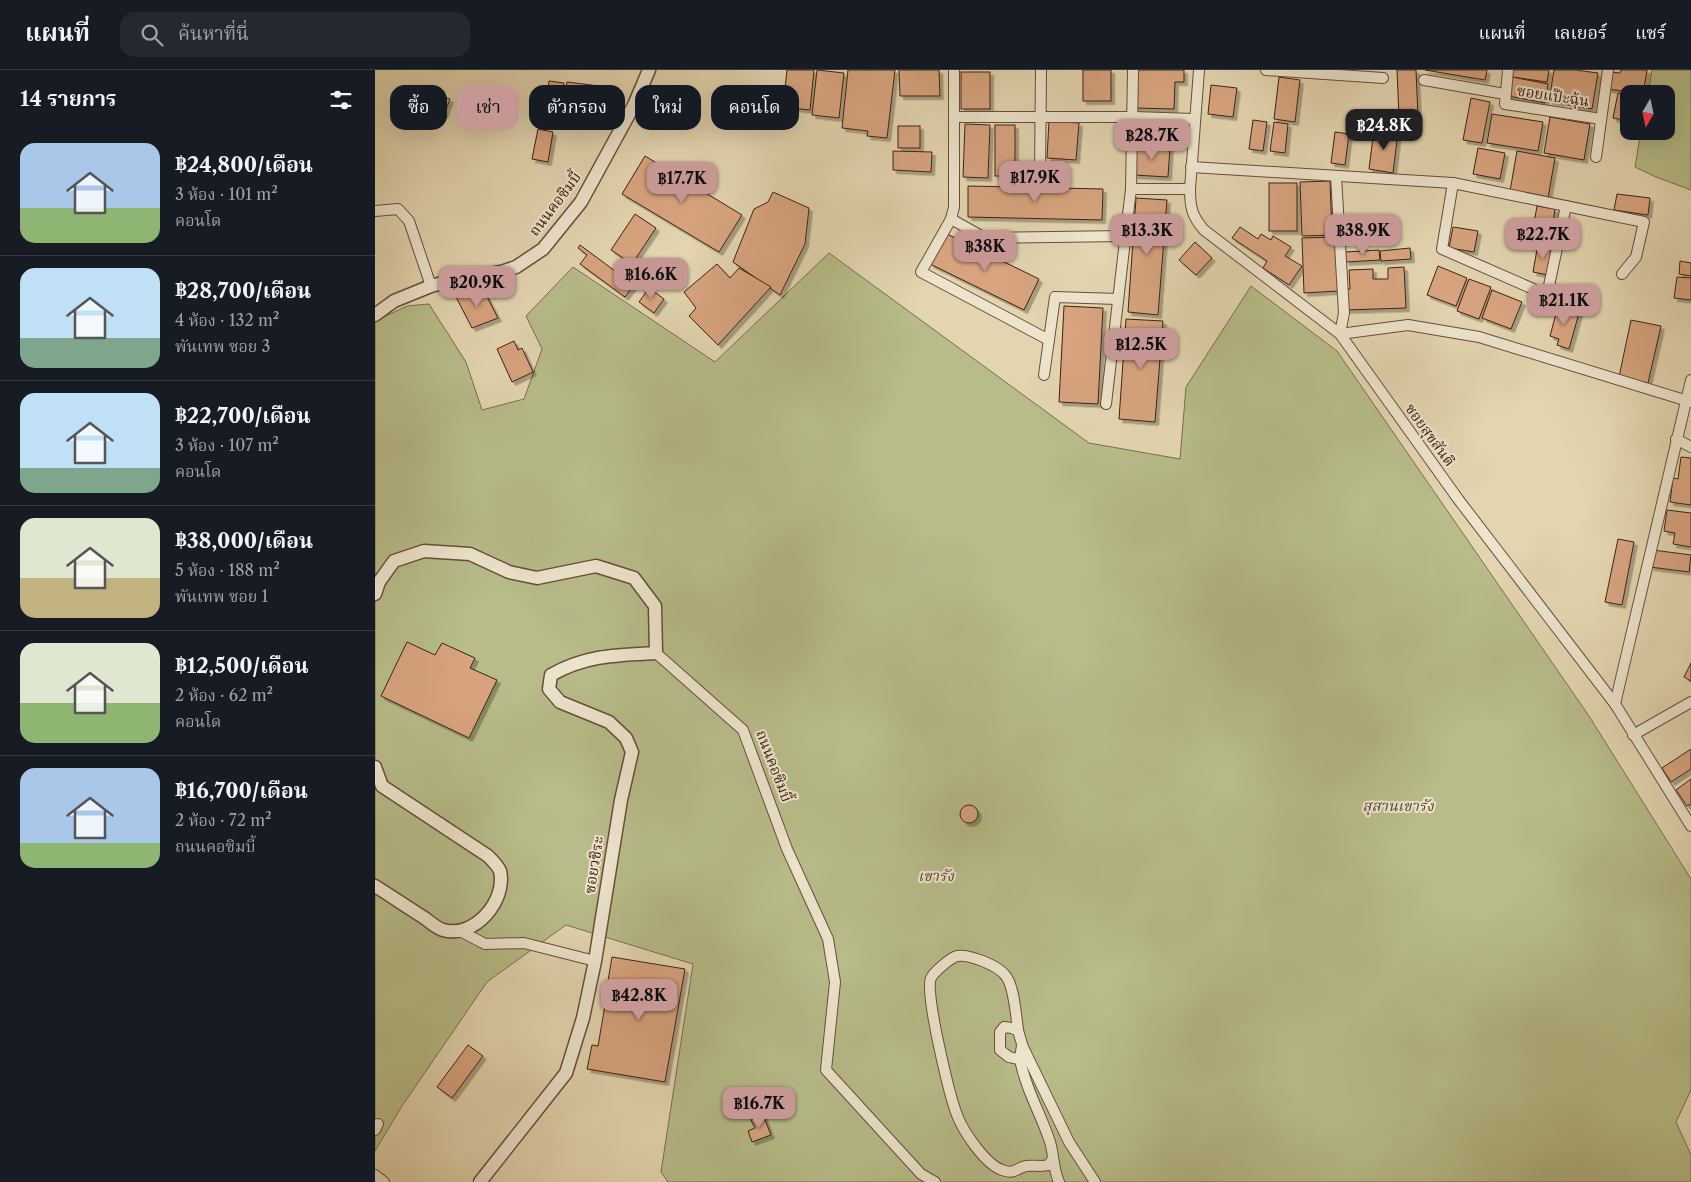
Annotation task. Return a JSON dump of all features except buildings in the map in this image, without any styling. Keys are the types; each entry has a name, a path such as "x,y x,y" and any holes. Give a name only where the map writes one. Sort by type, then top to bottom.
{"street":[{"name":"ถนนคอซิมบี้","path":"375,316 394,301 431,286 501,272 516,267 543,249 581,202 634,104 649,70"},
{"path":"954,70 954,207 951,219 921,272 1049,340"},
{"path":"1041,70 1041,174"},
{"path":"1105,404 1131,189 1133,70"},
{"name":"ซอยสุขสันติ","path":"1199,70 1190,189 1190,203 1194,218 1204,230 1340,334 1458,499 1615,704 1691,826"},
{"path":"1266,70 1383,78"},
{"name":"ซอยแป๊ะฉุ้น","path":"1508,70 1505,104 1601,119"},
{"path":"1596,157 1608,70"},
{"path":"1424,80 1505,94"},
{"path":"955,117 1194,119"},
{"path":"1191,167 1453,183 1644,222 1636,257 1622,274"},
{"path":"1336,176 1344,313 1340,334 1408,325 1479,337 1689,401"},
{"path":"1453,183 1442,249 1547,295 1566,206"},
{"path":"1131,189 1190,189"},
{"path":"375,211 398,209 409,221 431,286"},
{"path":"951,219 985,238 1125,236"},
{"path":"1044,375 1055,297 1118,299"},
{"path":"1615,704 1677,440 1689,401 1691,380"},
{"path":"1677,440 1691,447"},
{"path":"375,594 379,582 394,561 423,551 470,554 509,572 537,578 596,566 634,578 655,606 656,653"},
{"name":"ถนนคอซิมบี้","path":"656,653 743,730 787,849 828,939 835,982 826,1070 921,1174 935,1182"},
{"name":"ซอยวชิระ","path":"479,1182 565,1073 583,1018 595,961 621,800 632,752 626,738 609,722 560,702 549,689 551,675 567,666 610,655 656,653"},
{"path":"1633,735 1691,702"},
{"path":"375,767 382,786 488,856 499,869 501,884 497,896 486,915 471,927 460,932"},
{"path":"375,886 442,930 460,932 485,944 524,944 595,961"},
{"path":"1053,1158 1049,1165 1025,1166 1010,1173 1000,1170 978,1150 957,1116 937,1040 929,989 931,978 955,956 973,957 1006,975 1014,998 1030,1094 1051,1143 1057,1178"},
{"path":"1018,1031 1012,1028 1004,1028 1000,1032 1000,1050 1009,1057 1025,1060"},
{"path":"1025,1060 1069,1142 1095,1182"},
{"path":"1037,1167 1057,1178"},
{"path":"375,1175 384,1182"}],"green space":[{"path":"1652,70 1691,70 1691,190 1635,167 1640,140 1675,140 1675,85 1650,85"},
{"name":"เขารัง","path":"829,253 1089,443 1180,459 1186,387 1251,286 1337,351 1589,716 1691,879 1691,1090 1676,1122 1691,1155 1691,1182 668,1182 661,1172 693,964 566,925 487,982 402,1106 375,1151 375,321 407,306 429,304 466,362 482,410 524,399 542,349 526,316 573,267 715,362"}],"park label":[{"name":"สุสานเขารัง","path":"1398,806"}]}
